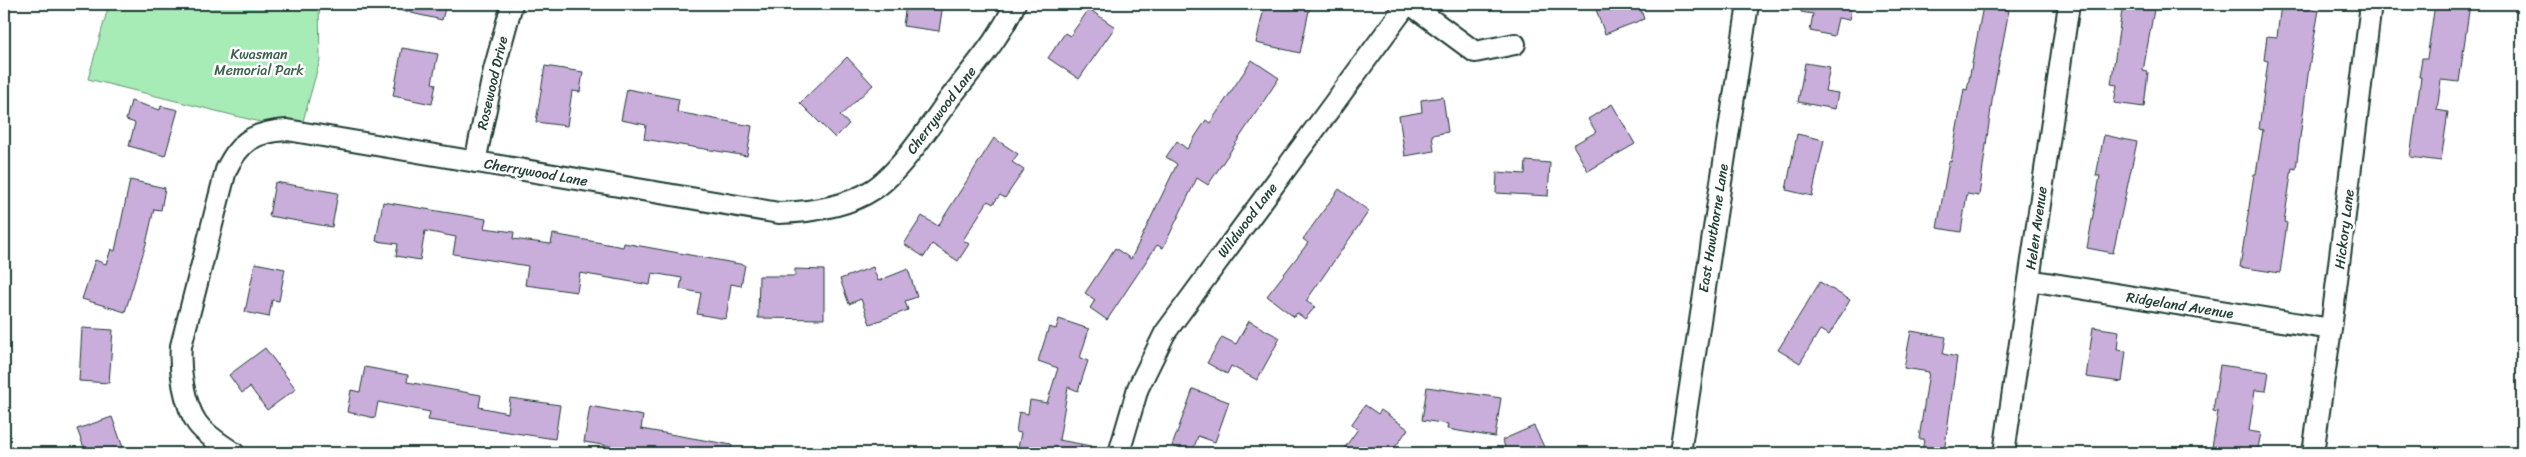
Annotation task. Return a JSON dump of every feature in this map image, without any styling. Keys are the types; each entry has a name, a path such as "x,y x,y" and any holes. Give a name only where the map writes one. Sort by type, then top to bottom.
{"street":[{"name":"Rosewood Drive","path":"475,162 488,96 512,4"},
{"name":"Cherrywood Lane","path":"234,453 197,423 180,374 181,346 226,170 241,145 259,135 286,130 779,213 808,212 838,205 874,189 903,160 994,40 1015,4"},
{"path":"1408,4 1475,52 1515,44"},
{"name":"Wildwood Lane","path":"1119,453 1138,388 1165,333 1408,4"},
{"name":"East Hawthorne Lane","path":"1680,453 1748,4"},
{"name":"Helen Avenue","path":"2004,453 2069,4"},
{"name":"Hickory Lane","path":"2313,453 2332,329 2371,4"},
{"name":"Ridgeland Avenue","path":"2029,280 2332,329"}],"green space":[{"name":"Kwasman Memorial Park","path":"109,4 319,4 320,60 300,132 88,79"}],"building":[{"path":"399,4 446,4 442,20 398,10"},
{"path":"906,4 943,4 939,31 903,26"},
{"path":"1265,4 1310,6 1300,53 1256,43"},
{"path":"1594,4 1639,4 1644,19 1605,34"},
{"path":"1801,4 1852,4 1849,20 1838,18 1834,36 1810,31 1813,14 1801,12"},
{"path":"2123,4 2155,4 2143,71 2148,72 2144,107 2114,103 2117,85 2111,84"},
{"path":"2281,4 2319,10 2309,67 2296,169 2292,168 2284,222 2287,223 2280,273 2240,267 2254,174 2256,174 2263,130 2259,129 2268,61 2264,60 2267,36 2277,37"},
{"path":"2435,4 2470,4 2459,82 2441,80 2437,110 2448,112 2441,161 2410,157 2422,58 2427,58"},
{"path":"1983,6 2009,10 1993,94 1979,196 1967,194 1961,232 1937,228 1949,161 1951,162 1964,89 1967,90"},
{"path":"1089,9 1115,27 1079,79 1048,58 1065,33 1070,36"},
{"path":"402,48 438,54 432,83 436,84 432,104 393,96"},
{"path":"847,57 873,85 840,116 849,124 835,138 800,103"},
{"path":"1252,60 1279,78 1208,185 1197,178 1163,248 1157,245 1107,320 1090,308 1095,300 1085,293 1115,248 1131,259 1177,164 1166,157 1177,141 1187,149 1206,120 1210,123"},
{"path":"1805,63 1830,67 1825,91 1838,93 1835,109 1798,102"},
{"path":"545,66 583,72 580,92 572,91 567,126 536,122"},
{"path":"627,89 679,99 677,112 752,126 747,156 644,139 646,125 621,120"},
{"path":"1443,97 1448,132 1432,135 1434,151 1405,156 1399,116 1422,112 1421,100"},
{"path":"131,101 160,110 161,106 178,110 165,156 129,146 135,123 126,120"},
{"path":"1612,104 1635,144 1588,171 1573,145 1596,132 1588,119"},
{"path":"1797,134 1824,140 1812,196 1786,190"},
{"path":"2104,135 2137,142 2113,253 2087,248 2100,176 2096,176"},
{"path":"994,138 1018,154 1012,162 1024,170 1005,198 1000,195 993,204 988,201 963,240 969,244 958,261 932,244 924,257 904,244 922,216 938,226"},
{"path":"1526,161 1550,163 1548,196 1496,193 1497,172 1525,174"},
{"path":"130,180 165,188 161,210 154,209 146,244 125,312 82,299 95,260 106,264 111,249 115,251"},
{"path":"275,182 338,193 332,227 269,216"},
{"path":"1339,189 1369,211 1306,301 1315,307 1305,319 1297,313 1294,317 1267,296 1308,243 1303,239"},
{"path":"383,202 486,219 484,228 514,232 513,239 551,244 553,234 623,247 624,243 745,265 741,286 731,284 726,319 697,314 701,293 680,289 682,278 652,273 650,285 580,273 577,292 525,285 528,266 453,254 456,237 425,231 420,260 396,256 398,244 376,241"},
{"path":"255,263 285,269 279,301 272,300 269,317 245,312"},
{"path":"873,267 878,281 908,269 917,297 905,301 908,310 870,324 861,299 849,304 840,279"},
{"path":"795,269 824,270 824,319 758,318 759,276 795,276"},
{"path":"1820,282 1850,300 1829,335 1820,330 1800,363 1778,350"},
{"path":"1059,319 1089,329 1080,358 1088,361 1078,391 1068,387 1059,440 1091,446 1090,453 1017,453 1021,433 1016,432 1019,412 1028,414 1030,400 1047,403 1058,368 1038,361 1049,327 1056,329"},
{"path":"1249,321 1280,338 1257,380 1231,366 1227,374 1207,363 1222,337 1236,344"},
{"path":"2093,327 2119,331 2117,350 2126,351 2122,382 2086,377"},
{"path":"82,328 113,330 109,383 79,381"},
{"path":"1911,331 1946,337 1943,354 1957,357 1944,453 1922,453 1924,439 1919,439 1929,372 1904,368"},
{"path":"265,348 296,389 267,410 250,387 242,393 229,375"},
{"path":"2220,365 2269,372 2266,391 2255,390 2249,431 2261,433 2257,453 2211,453 2218,412 2213,411"},
{"path":"365,367 408,375 407,382 481,395 479,407 508,413 510,398 560,405 555,439 428,420 430,412 378,402 375,418 347,412 351,390 360,392"},
{"path":"1427,387 1501,398 1495,437 1447,429 1448,424 1422,420"},
{"path":"1193,389 1229,402 1215,442 1198,436 1192,453 1172,446"},
{"path":"1365,405 1378,414 1381,410 1408,429 1391,453 1341,453 1358,429 1351,425"},
{"path":"590,406 643,416 641,429 732,445 731,453 621,453 622,448 584,442"},
{"path":"112,417 125,453 86,453 77,429"},
{"path":"1534,426 1547,453 1508,453 1502,440"}]}
